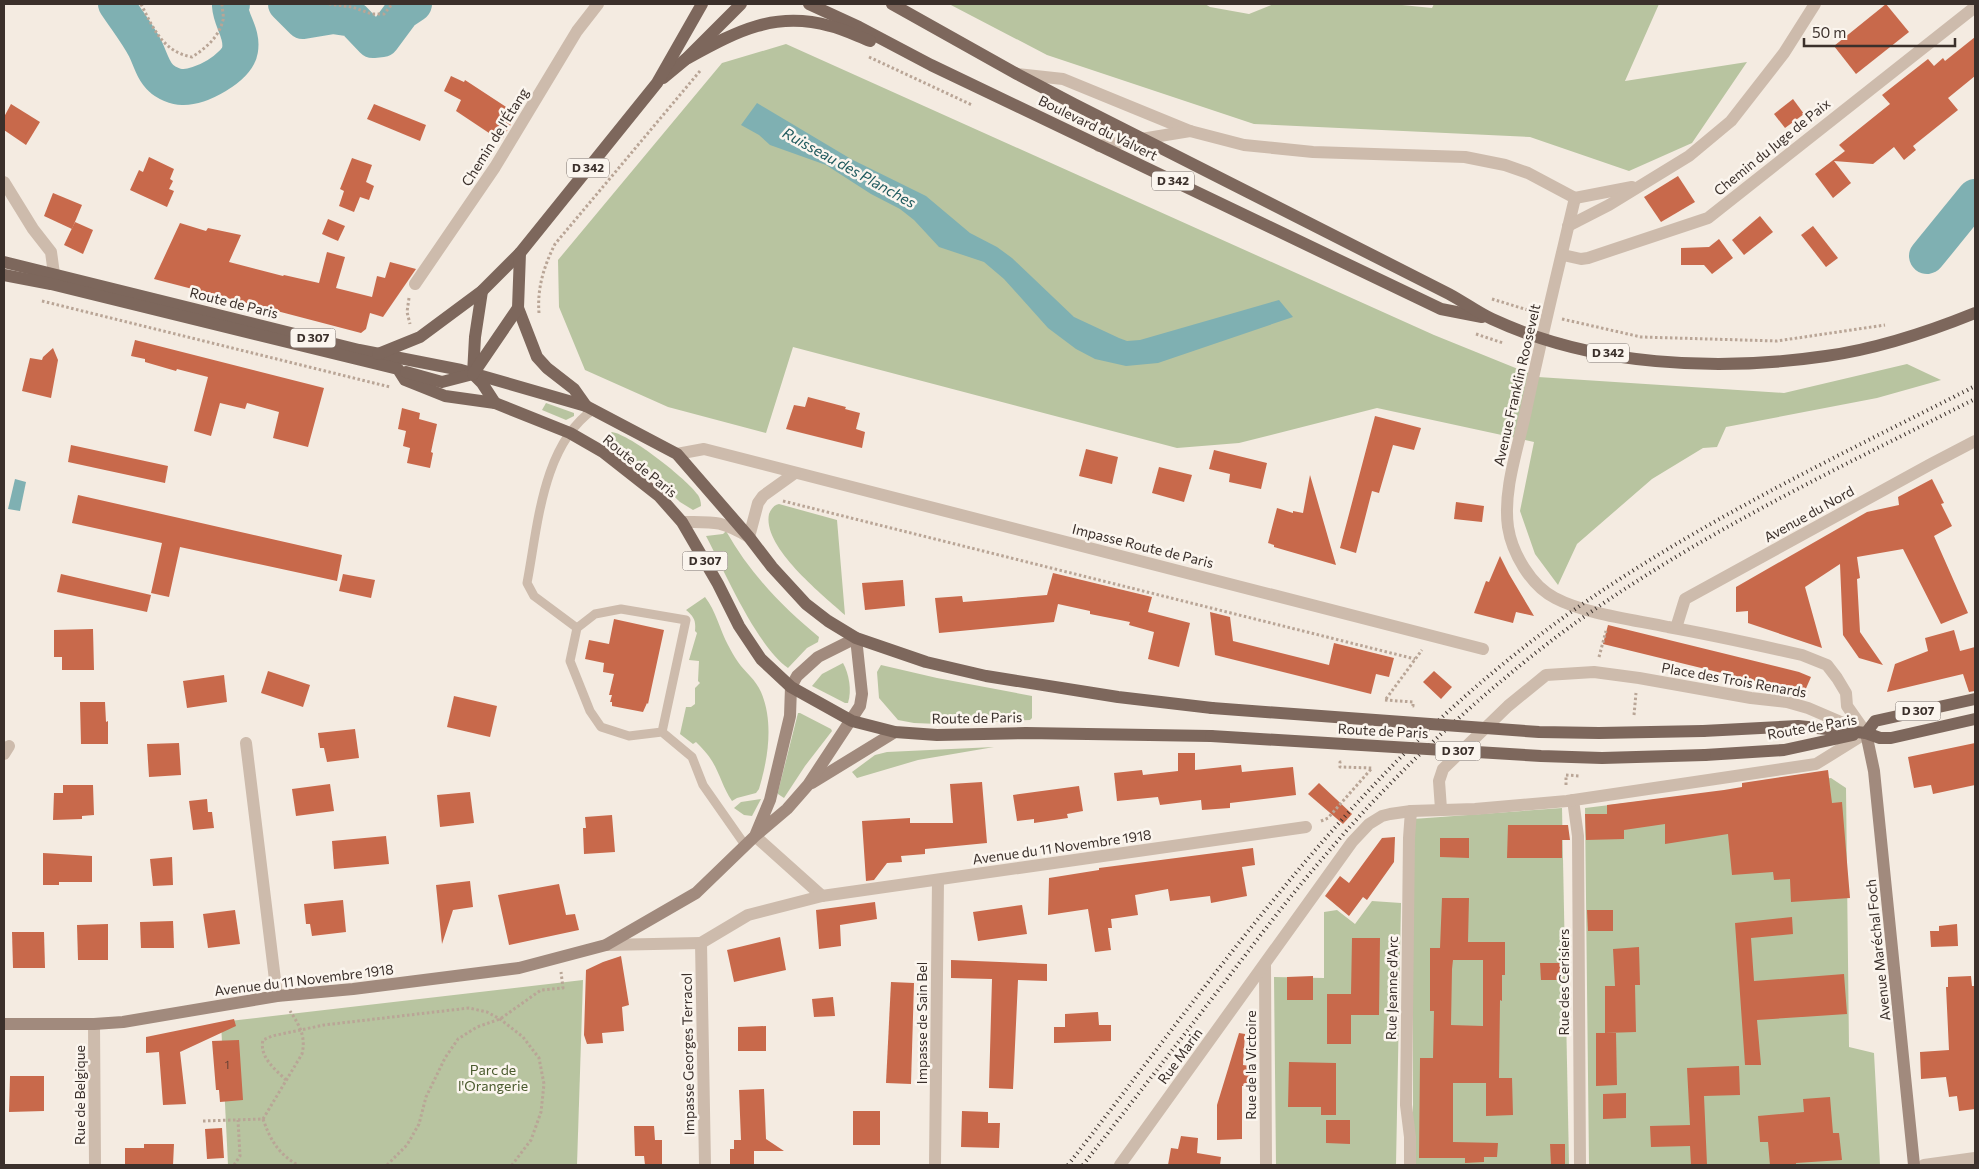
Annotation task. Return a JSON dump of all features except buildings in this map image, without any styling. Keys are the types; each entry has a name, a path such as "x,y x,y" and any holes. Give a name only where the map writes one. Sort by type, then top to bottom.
{"main road":[{"path":"686,59 741,4"},
{"name":"Boulevard du Valvert","path":"809,4 859,27 931,65 1441,309 1492,318"},
{"name":"Boulevard du Valvert","path":"892,4 1017,74 1143,139 1450,294 1492,318 1541,338 1596,352 1674,363 1746,364 1832,355 1884,344 1975,313"},
{"name":"D 342","path":"378,354 413,340 482,291 520,253 657,83 701,6"},
{"name":"D 342","path":"657,83 686,59 738,32 765,22 796,20 829,25 931,65"},
{"path":"520,253 518,308 537,357 547,368 574,390 590,408"},
{"name":"Route de Paris","path":"4,262 53,279 398,369 406,380 445,396 495,403 570,433 610,458 659,496 682,522 718,584 739,626 761,659 791,687 852,721 895,732 937,735 1026,733 1211,736 1576,757 1705,755 1784,750 1866,733"},
{"name":"Route de Paris","path":"4,275 53,279 473,374 590,408 677,454 749,537 772,567 806,604 828,621 856,638 926,662 986,676 1118,697 1212,708 1539,732 1703,731 1798,726 1866,733"},
{"path":"482,291 475,337 473,374 482,383 495,403"},
{"path":"398,369 433,381 442,382 473,374 518,308"},
{"path":"791,687 797,676 818,657 856,638"},
{"name":"Avenue du 11 Novembre 1918","path":"4,1024 94,1024 123,1022 277,996 353,989 519,968 559,959 606,945 696,893 755,836 787,810 808,786 860,706 862,694 856,638"},
{"name":"Avenue du 11 Novembre 1918","path":"755,836 770,800 790,716 791,687"},
{"name":"D 307","path":"1975,699 1875,721 1866,733 1880,738 1891,738 1975,719"},
{"path":"808,786 895,732"},
{"name":"Avenue Maréchal Foch","path":"1866,733 1874,770 1914,1165"}],"street":[{"name":"Chemin de l'Étang","path":"416,284 495,167 577,31 598,4"},
{"path":"1568,226 1609,205 1688,156 1731,120 1784,53 1815,4"},
{"name":"Chemin du Juge de Paix","path":"1563,255 1581,260 1708,218 1975,7"},
{"path":"1017,74 1063,79 1190,131 1244,145 1313,152 1465,158 1504,164 1528,173 1575,198 1640,186"},
{"path":"1099,146 1190,131"},
{"path":"4,182 33,229 50,252 53,279"},
{"name":"Avenue Franklin Roosevelt","path":"1575,198 1563,255 1541,338 1509,495 1508,528 1513,545 1534,582 1554,598 1622,618 1802,655 1827,665 1843,686 1846,693 1847,706 1866,733"},
{"name":"Avenue du Nord","path":"1676,628 1685,599 1922,468 1975,442"},
{"name":"Impasse Route de Paris","path":"677,454 704,449 1482,649"},
{"path":"682,522 718,521 749,537 758,504 763,496 795,472"},
{"name":"Place des Trois Renards","path":"1441,809 1440,781 1443,770 1508,706 1546,675 1594,672 1750,698 1787,702 1808,708 1866,733"},
{"path":"1411,811 1475,809 1573,800 1816,764 1866,733"},
{"path":"246,743 277,996"},
{"name":"Rue des Cerisiers","path":"1573,800 1578,836 1580,1165"},
{"name":"Rue Marin","path":"1120,1165 1352,842 1369,824 1382,816 1411,811"},
{"name":"Rue Jeanne d'Arc","path":"1410,1165 1410,1137 1406,1096 1408,867 1411,811"},
{"name":"Avenue du 11 Novembre 1918","path":"606,945 701,943 748,915 822,896 1306,827"},
{"path":"755,836 822,896"},
{"name":"Impasse de Sain Bel","path":"936,1165 938,880"},
{"name":"Impasse Georges Terracol","path":"701,943 705,1165"},
{"name":"Rue de la Victoire","path":"1265,964 1266,1165"},
{"name":"Rue de Belgique","path":"94,1024 95,1165"},
{"path":"1924,1165 1975,1158"}],"lane":[{"path":"577,628 534,596 528,583 546,484 556,454 590,408"},
{"path":"662,732 686,620 621,609 595,614 577,628 570,661 590,711 601,727 629,736 662,732 692,757 703,785 746,846"}],"path":[{"path":"141,4 161,40 178,55 192,57 208,47 218,33 223,19 222,4"},
{"path":"329,4 352,7 378,15 384,14 392,4"},
{"path":"539,315 538,302 543,269 555,244 700,70"},
{"path":"413,340 407,304 416,284"},
{"path":"1546,316 1641,337 1777,341 1886,325"},
{"path":"763,496 1415,660"},
{"path":"1602,643 1607,625"},
{"path":"1395,705 1413,706 1413,702 1385,700 1433,636"},
{"path":"1628,715 1635,715 1635,704"},
{"path":"1306,827 1328,818 1372,768 1340,767 1340,762 1363,763"},
{"path":"1566,785 1566,776 1583,776"},
{"path":"387,1165 407,1146 419,1124 426,1097 458,1039 477,1027 500,1019 541,990 563,988 559,959"},
{"path":"277,996 292,1013 301,1030 304,1042 302,1054 263,1119 271,1142 291,1162 298,1165"},
{"path":"286,1080 265,1058 261,1048 263,1040 272,1036 324,1025 469,1008 487,1012 500,1019 523,1037 539,1058 544,1084 542,1112 530,1140 512,1165"},
{"path":"203,1121 263,1119"},
{"path":"234,1165 240,1156 238,1120"}],"green space":[{"path":"949,4 1205,4 1210,7 1249,14 1274,4 1392,4 1432,8 1434,4 1659,4 1625,81 1747,62 1692,143 1629,171 1530,137 1254,124 1047,55"},
{"path":"786,44 1434,335 1538,377 1784,393 1907,364 1941,380 1877,398 1726,427 1717,447 1703,448 1652,479 1577,544 1558,585 1535,554 1520,511 1534,442 1377,408 1239,443 1177,448 793,347 766,433 668,407 585,370 559,307 558,260 722,63"},
{"path":"546,403 574,413 574,416 566,420 542,410"},
{"path":"612,432 645,449 671,469 698,495 701,506 693,510 680,502 653,476 608,442 607,436"},
{"path":"779,504 837,520 845,615 809,583 784,555 775,541 769,527 769,514"},
{"path":"726,531 745,561 767,588 792,614 819,637 818,642 807,648 788,668 764,643 753,626 706,536 723,534"},
{"path":"705,597 733,654 759,688 767,716 767,753 759,789 756,793 732,801 709,756 696,742 693,744 680,734 686,707 691,707 695,704 695,688 700,683 698,681 699,661 689,660 697,633 695,631 694,619 686,610"},
{"path":"843,663 849,682 850,693 848,703 812,686 822,674"},
{"path":"881,665 1032,696 1032,718 1030,720 939,724 898,720 879,698 877,672"},
{"path":"798,713 832,731 805,766 784,798 778,792"},
{"path":"994,747 918,760 857,778 852,772 875,755 887,752"},
{"path":"1831,778 1846,788 1849,1047 1874,1053 1880,1165 1589,1165 1585,808"},
{"path":"761,799 752,816 744,815 734,808 741,802"},
{"path":"1562,808 1569,1165 1413,1165 1413,819"},
{"path":"1372,901 1401,903 1396,1165 1276,1165 1274,977 1324,978 1324,912 1337,910 1355,924"},
{"name":"Parc de l'Orangerie","path":"583,980 577,1165 228,1165 221,1022"}],"water":[{"path":"757,103 851,159 926,196 970,233 997,247 1012,258 1074,317 1119,338 1127,341 1140,340 1279,300 1293,317 1158,363 1126,366 1095,359 1076,349 1048,328 1004,279 984,262 939,247 914,220 900,209 871,194 826,165 770,145 759,135 741,125"},
{"path":"15,479 26,482 20,511 8,509"}],"waterway":[{"name":"Ruisseau des Planches","path":"116,4 142,42 158,75 168,83 182,87 198,84 217,76 232,64 237,57 240,50 240,38 231,12 230,6 232,4"},
{"name":"Ruisseau des Planches","path":"286,4 303,21 333,16 353,19 373,40 382,39 402,12 414,4"},
{"name":"Ruisseau des Planches","path":"1927,256 1975,197"}],"railway":[{"path":"1068,1165 1220,967 1325,839 1381,777 1440,719 1503,664 1557,622 1614,583 1672,547 1792,480 1975,386"},
{"path":"1083,1165 1275,916 1344,833 1412,761 1486,694 1564,631 1676,557 1794,491 1975,399"}]}
